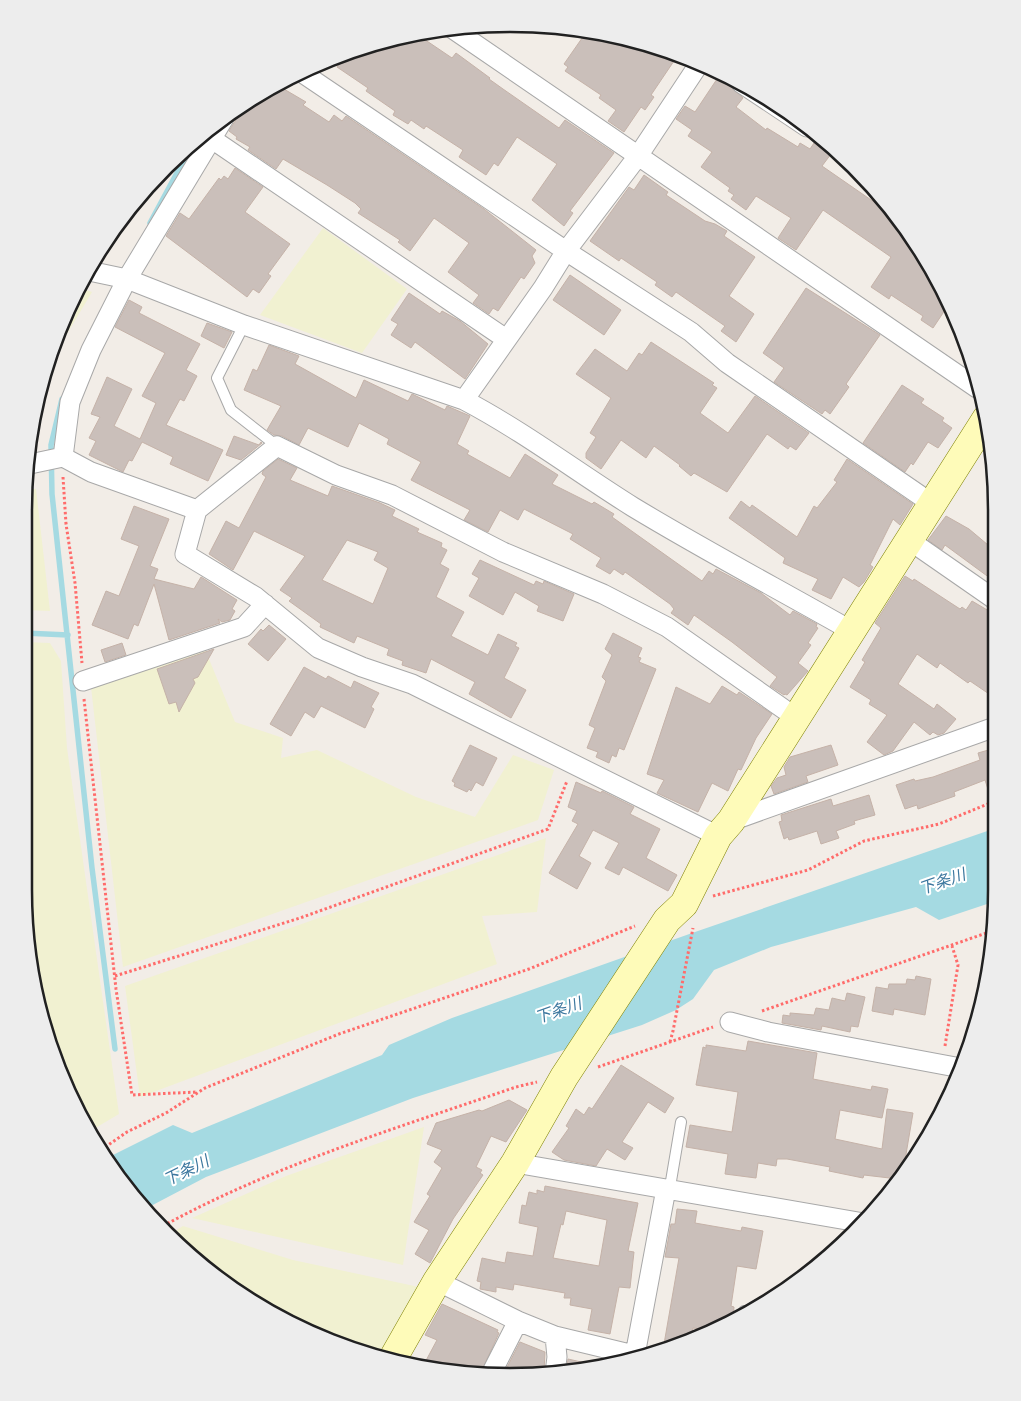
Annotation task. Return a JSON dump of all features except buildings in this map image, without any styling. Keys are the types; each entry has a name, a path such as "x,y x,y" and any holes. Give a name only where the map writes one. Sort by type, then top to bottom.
{"street":[{"path":"462,36 971,384"},
{"path":"464,400 543,288 566,251 638,156 695,70"},
{"path":"309,78 566,251 691,332 727,363 931,502"},
{"path":"63,457 70,402 91,350 127,279 212,138 506,339"},
{"path":"96,273 127,279 244,325 464,400 493,416 573,470 654,519 850,630"},
{"path":"395,1354 436,1281 515,1163 565,1076 672,916 724,828 981,427"},
{"path":"796,717 668,627 603,594 503,552 392,495 336,475 277,446 197,510 184,554 265,604 318,648 362,668 412,684 574,764 724,828 988,731"},
{"path":"36,463 63,457 91,472 197,510"},
{"path":"909,540 988,595"},
{"path":"83,681 244,627 265,604"},
{"path":"730,1022 768,1032 954,1067"},
{"path":"515,1163 855,1221"},
{"path":"638,1351 666,1189"},
{"path":"436,1281 518,1322 554,1336 627,1354"},
{"path":"494,1367 518,1322"},
{"path":"554,1336 557,1357 556,1366"}],"lane":[{"path":"244,325 217,378 231,410 277,446"},
{"path":"666,1189 671,1181 681,1122"}],"path":[{"path":"63,457 63,496 81,634 83,681 115,976 132,1095 199,1092"},
{"path":"115,976 300,918 548,829 574,764"},
{"path":"106,1145 166,1113 199,1092 339,1034 808,870 864,841 938,824 988,804"},
{"path":"670,1042 674,1031 672,916"},
{"path":"168,1223 249,1184 349,1144 534,1081 589,1071 986,933"},
{"path":"942,1064 958,965 952,946"}],"green space":[{"path":"323,228 407,289 362,353 260,315"},
{"path":"87,290 92,292 66,335"},
{"path":"33,489 36,489 50,611 32,610"},
{"path":"32,642 50,643 61,661 67,748 119,1114 96,1128 82,1102 58,1044 42,984 37,953 32,890"},
{"path":"204,647 235,722 283,738 281,758 317,750 416,797 475,817 513,755 554,770 538,820 123,967 91,687"},
{"path":"546,838 537,912 482,916 497,964 140,1097 125,986"},
{"path":"424,1127 403,1265 192,1218 286,1176"},
{"path":"183,1226 293,1260 419,1287 381,1350 328,1332 271,1304 220,1270 195,1250 176,1231"}],"water":[{"name":"下条川","path":"988,831 988,904 939,920 916,907 771,947 714,970 693,999 676,1010 642,1025 413,1098 206,1177 151,1206 113,1155 173,1125 192,1133 382,1055 389,1045 452,1018"}],"waterway":[{"path":"150,223 182,164"},
{"path":"62,399 51,445 52,494 92,868 115,1049"},
{"path":"32,633 68,635"}]}
